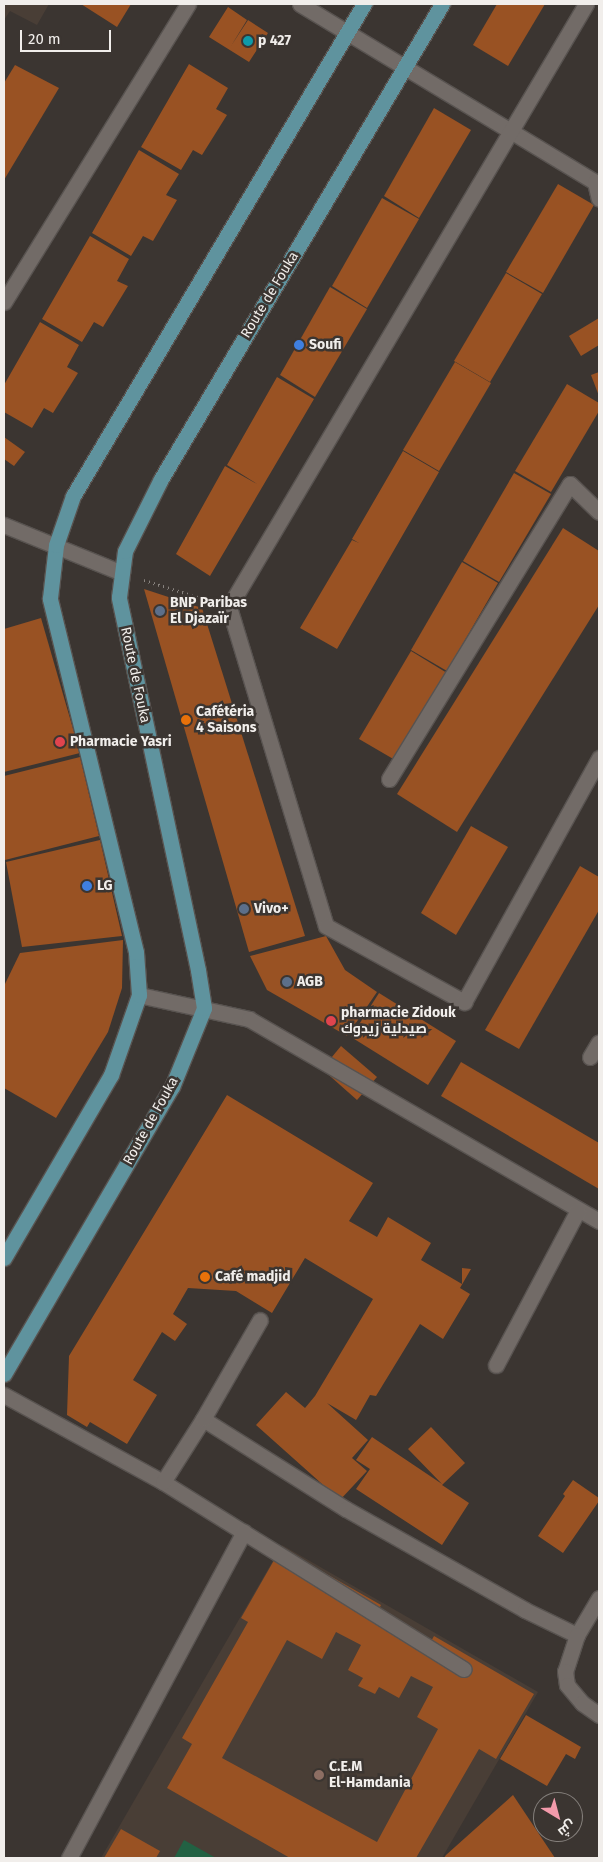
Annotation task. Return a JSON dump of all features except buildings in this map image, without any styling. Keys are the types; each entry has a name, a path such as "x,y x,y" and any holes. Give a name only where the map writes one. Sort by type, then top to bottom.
{"main road":[{"path":"4,1258 110,1075 139,995 136,952 50,598 56,545 74,496 364,4"},
{"name":"Route de Fouka","path":"4,1374 172,1087 204,1008 198,970 119,597 125,551 161,479 442,4"}],"street":[{"path":"4,302 188,4"},
{"path":"300,4 595,182 599,199"},
{"path":"586,4 229,607 326,926 464,1002 599,758"},
{"path":"390,779 570,484 599,512"},
{"path":"4,525 122,573"},
{"path":"139,995 249,1019 599,1221"},
{"path":"590,1057 599,1042"},
{"path":"496,1365 578,1210"},
{"path":"163,1482 203,1419 260,1320"},
{"path":"4,1395 163,1482 463,1669"},
{"path":"203,1419 346,1509 525,1610 577,1634"},
{"path":"69,1858 244,1532"},
{"path":"599,1598 577,1634 565,1670 568,1685 582,1703 599,1715"}],"path":[{"path":"122,573 229,607"}],"shaded area":[{"path":"4,4 49,4 37,25 10,11 4,20"},
{"name":"C.E.M El-Hamdania","path":"282,1545 538,1692 442,1858 101,1858"}],"green space":[{"path":"184,1840 216,1858 174,1858"}],"place":[{"name":"p 427","path":"248,41"},
{"name":"Soufi","path":"299,345"},
{"name":"BNP Paribas El Djazaïr","path":"160,611"},
{"name":"Cafétéria 4 Saisons","path":"186,720"},
{"name":"Pharmacie Yasri","path":"60,742"},
{"name":"LG","path":"87,886"},
{"name":"Vivo+","path":"244,909"},
{"name":"AGB","path":"287,982"},
{"name":"pharmacie Zidouk صيدلية زيدوك","path":"331,1021"},
{"name":"Café madjid","path":"205,1277"},
{"name":"C.E.M El-Hamdania","path":"319,1775"}]}
